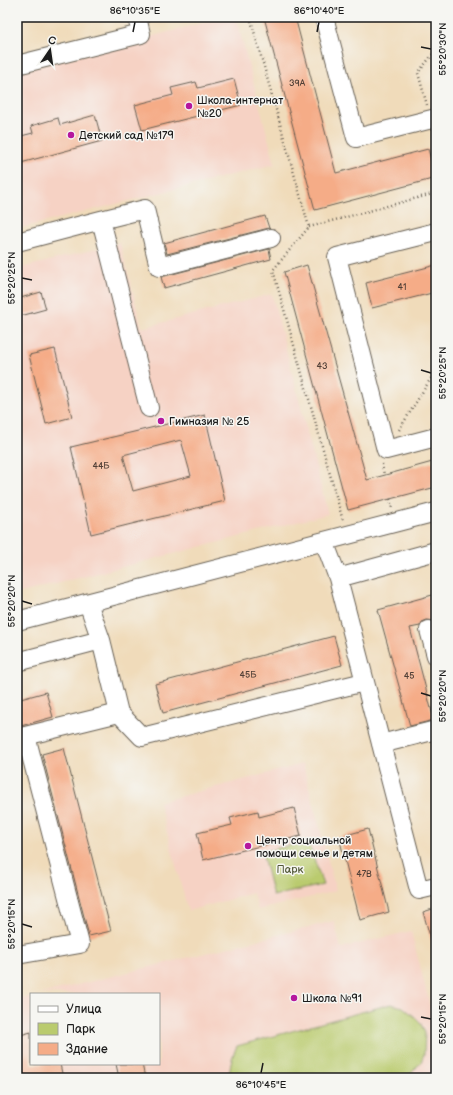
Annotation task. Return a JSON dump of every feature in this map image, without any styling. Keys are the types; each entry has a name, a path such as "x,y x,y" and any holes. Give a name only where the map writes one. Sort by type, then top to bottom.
{"street":[{"path":"17,65 142,34 137,17"},
{"path":"324,17 356,138 434,119"},
{"path":"17,242 145,209 159,267 271,238"},
{"path":"101,220 149,408"},
{"path":"436,232 337,257 386,450 436,438"},
{"path":"17,621 436,512"},
{"path":"324,541 338,578 419,890 436,886"},
{"path":"338,578 436,552"},
{"path":"88,602 101,640 119,713 142,737 364,682"},
{"path":"429,630 436,656"},
{"path":"17,662 101,640"},
{"path":"17,956 80,944 22,737 119,713"},
{"path":"381,744 436,730"}],"path":[{"path":"250,17 308,227"},
{"path":"434,119 418,74 436,50"},
{"path":"347,535 274,270 308,227 436,193"},
{"path":"399,430 436,370"},
{"path":"384,475 381,460 386,450"}],"shaded area":[{"path":"225,17 236,17 275,164 17,229 17,72"},
{"name":"Гимназия № 25","path":"120,243 142,328 272,294 328,514 17,594 17,269"},
{"name":"Центр социальной помощи семье и детям","path":"303,764 336,891 258,910 253,893 188,911 159,802"},
{"name":"Школа №91","path":"334,921 341,948 411,931 436,1029 436,1078 17,1078 17,1000 30,997 30,1065 160,1065 160,993 45,993"}],"green space":[{"name":"Парк","path":"308,841 323,885 273,896 262,852"},
{"path":"391,1004 403,1007 415,1017 420,1022 425,1033 424,1054 421,1062 408,1077 230,1078 231,1062 237,1046"}],"building":[{"path":"264,17 295,17 336,173 428,149 436,178 315,210"},
{"path":"234,79 241,105 142,130 135,105 173,95 171,88 196,82 198,88"},
{"path":"95,115 102,141 17,164 17,137 33,133 31,126 58,118 60,125"},
{"path":"265,216 269,228 167,254 164,243"},
{"path":"269,249 271,259 164,288 161,277"},
{"path":"307,265 367,480 436,461 436,487 348,510 284,272"},
{"path":"436,265 436,292 372,308 366,283"},
{"path":"41,292 46,309 17,317 17,299"},
{"path":"55,349 72,417 46,424 29,355"},
{"path":"205,415 225,501 91,534 71,447","holes":["181,440 191,476 133,491 123,455"]},
{"path":"436,594 436,621 427,620 422,622 420,626 410,628 434,720 410,726 378,610"},
{"path":"334,636 342,665 163,713 155,684"},
{"path":"46,692 53,717 17,727 17,700"},
{"path":"64,748 111,931 89,936 42,754"},
{"path":"294,808 301,836 203,860 197,833 232,825 230,818 258,811 259,817"},
{"path":"368,829 389,912 360,920 339,837"},
{"path":"436,908 436,946 433,947 423,912"},
{"path":"30,1032 30,1065 60,1065 63,1078 17,1078 17,1036"},
{"path":"116,1065 142,1065 145,1078 119,1078"}],"place":[{"name":"Школа-интернат №20","path":"189,106"},
{"name":"Детский сад №179","path":"71,135"},
{"name":"Гимназия № 25","path":"161,421"},
{"name":"Центр социальной помощи семье и детям","path":"248,846"},
{"name":"Школа №91","path":"294,998"}]}
